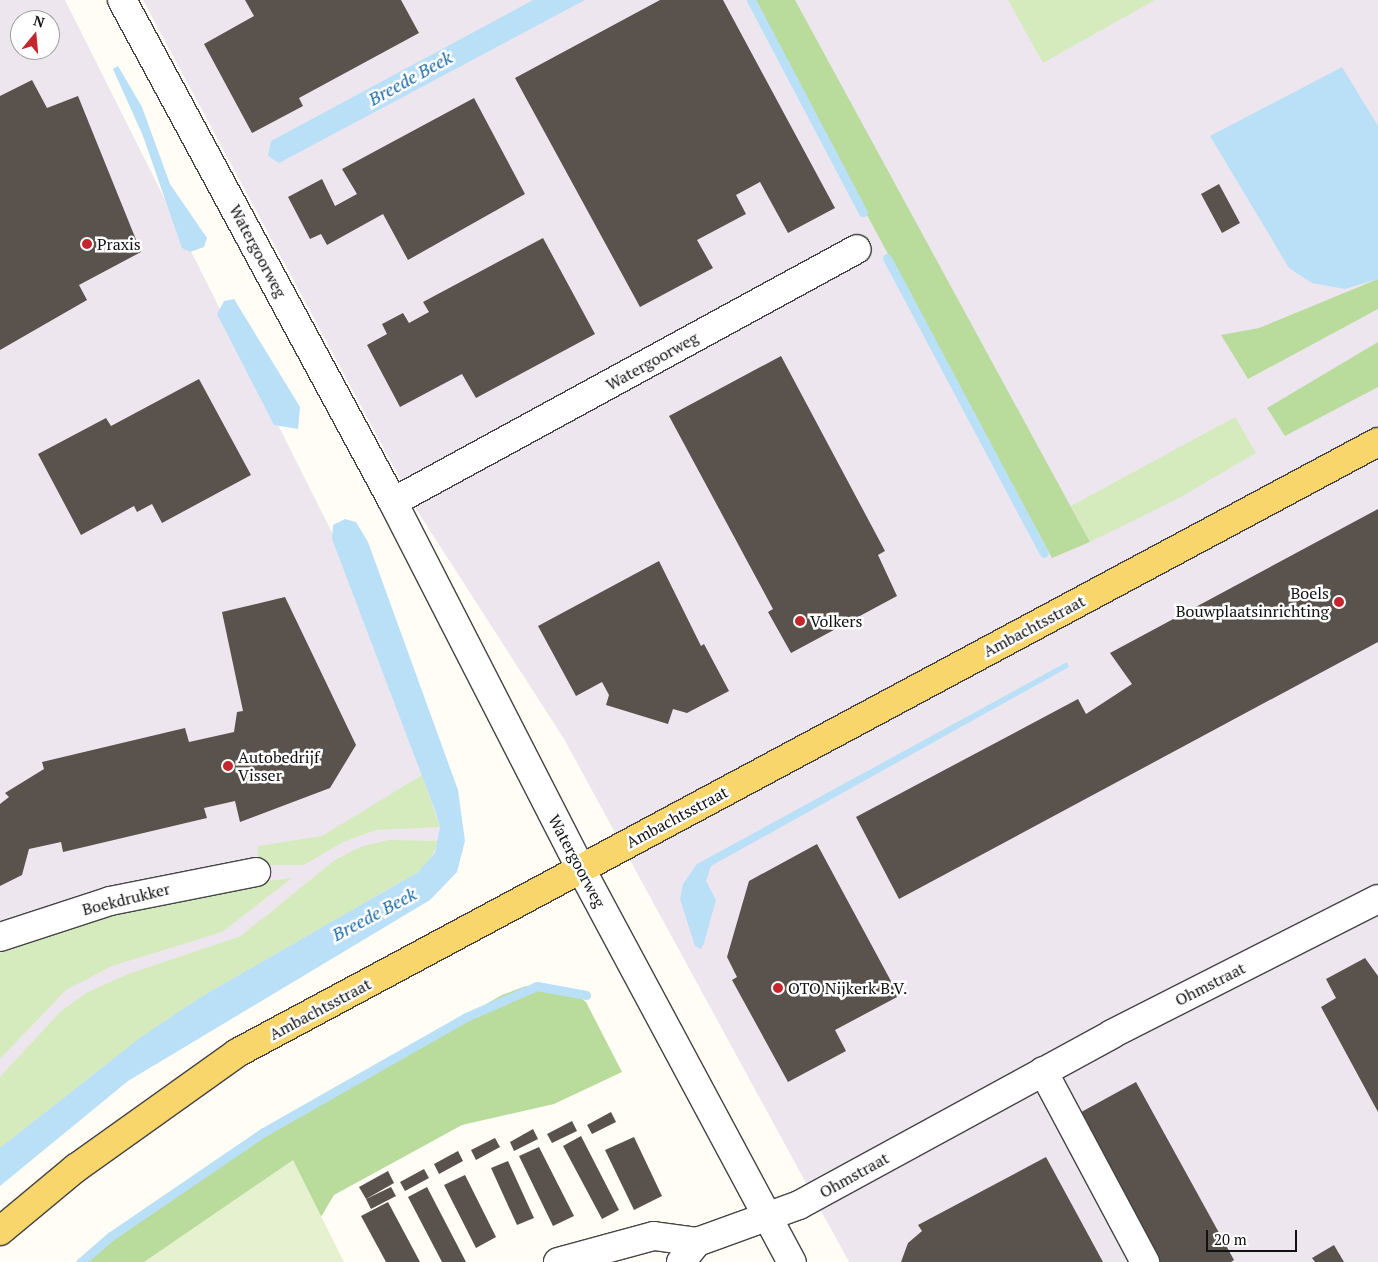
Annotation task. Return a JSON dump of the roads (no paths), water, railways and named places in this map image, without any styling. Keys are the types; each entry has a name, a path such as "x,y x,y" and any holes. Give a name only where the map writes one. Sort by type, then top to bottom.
{"main road":[{"name":"Ambachtsstraat","path":"0,1231 76,1168 237,1053 1378,442"}],"street":[{"name":"Watergoorweg","path":"122,0 393,502 581,869 792,1262"},
{"name":"Watergoorweg","path":"393,502 857,249"},
{"name":"Boekdrukker","path":"0,937 110,901 256,872"},
{"name":"Ohmstraat","path":"768,1216 799,1205 1043,1071 1378,899"},
{"path":"1043,1071 1145,1262"},
{"path":"558,1262 654,1236 689,1252 768,1216"}],"water":[{"name":"Breede Beek","path":"533,0 585,0 279,163 268,156 271,141"},
{"path":"118,66 142,107 170,184 207,238 204,247 190,252 182,248 143,136 113,69"},
{"path":"1342,67 1378,126 1378,279 1345,289 1312,283 1289,268 1210,136"},
{"path":"234,299 300,407 298,429 274,425 217,314 224,301"},
{"name":"Breede Beek","path":"345,519 356,522 368,542 458,790 465,841 457,872 430,900 128,1081 0,1186 0,1148 141,1037 201,997 418,872 435,853 440,827 435,810 332,539 333,525"},
{"path":"1067,662 1069,667 711,866 706,881 716,900 704,943 701,949 695,946 680,899 683,884 697,864"}],"waterway":[{"path":"751,0 863,212"},
{"path":"887,258 1044,553"},
{"path":"81,1262 111,1236 262,1133 466,1017 537,986 586,995"}],"place":[{"name":"Praxis","path":"87,244"},
{"name":"Boels Bouwplaatsinrichting","path":"1339,602"},
{"name":"Volkers","path":"800,621"},
{"name":"Autobedrijf Visser","path":"228,766"},
{"name":"OTO Nijkerk B.V.","path":"778,988"}]}
